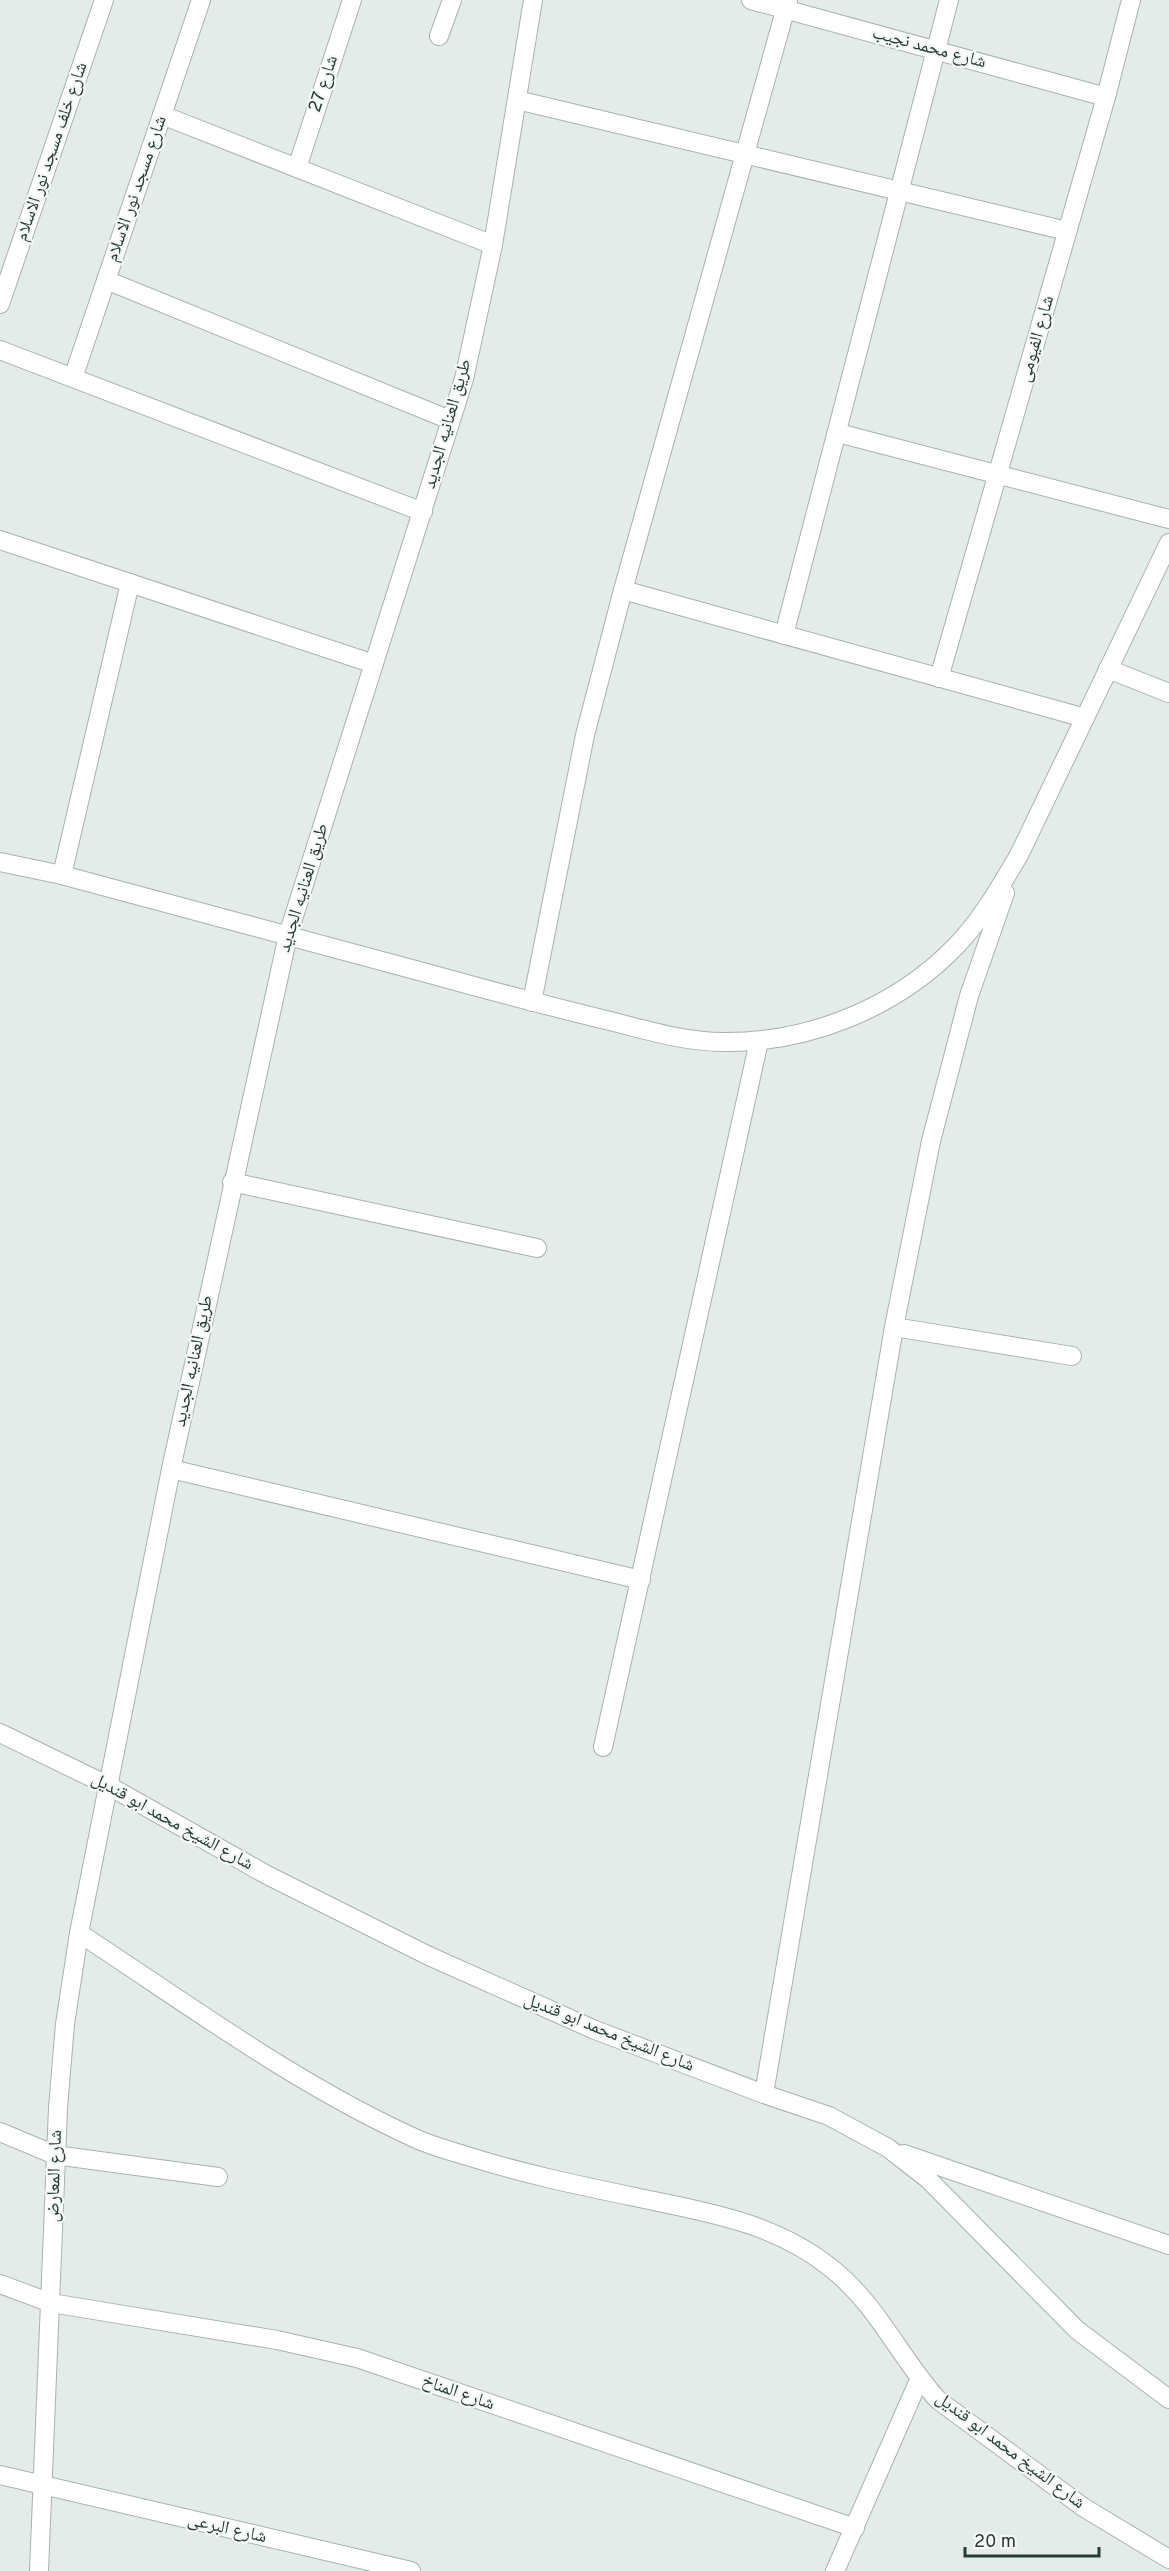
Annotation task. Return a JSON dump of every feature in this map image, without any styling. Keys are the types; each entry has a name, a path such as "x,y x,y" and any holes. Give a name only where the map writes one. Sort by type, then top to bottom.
{"street":[{"name":"شارع خلف مسجد نور الاسلام","path":"0,304 104,0"},
{"name":"شارع مسجد نور الاسلام","path":"73,378 201,0"},
{"name":"شارع 27","path":"297,168 352,0"},
{"path":"439,36 452,0"},
{"name":"طريق العنانيه الجديد","path":"109,1786 171,1469 232,1182 288,935 464,379 493,245 533,0"},
{"name":"شارع محمد نجيب","path":"751,0 787,5 937,51 1106,97"},
{"path":"784,635 901,192 949,0"},
{"name":"شارع الفيومى","path":"939,678 1106,97 1131,0"},
{"path":"532,1002 585,735 623,590 787,5"},
{"path":"517,100 1067,231"},
{"path":"162,115 493,245"},
{"path":"106,280 450,420"},
{"path":"0,350 423,512"},
{"path":"838,433 1169,519"},
{"path":"0,540 374,664"},
{"path":"0,862 62,875 532,1002 684,1039 722,1042 759,1041 814,1030 866,1011 914,982 956,946 991,903 1018,855 1169,543"},
{"path":"62,875 130,583"},
{"path":"623,590 1085,718"},
{"path":"1108,669 1169,693"},
{"path":"764,2094 894,1327 934,1130 969,996 1018,855"},
{"path":"603,1747 759,1041"},
{"path":"232,1182 537,1248"},
{"path":"894,1327 1072,1356"},
{"path":"171,1469 641,1580"},
{"name":"شارع الشيخ محمد ابو قنديل","path":"0,1733 109,1786 267,1875 429,1956 595,2030 829,2116 888,2148 928,2179 1077,2330 1167,2396"},
{"name":"شارع المعارض","path":"39,2571 55,2155 65,2024 109,1786"},
{"name":"شارع الشيخ محمد ابو قنديل","path":"80,1933 309,2081 421,2141 537,2176 716,2213 757,2226 796,2244 831,2268 862,2297 888,2331 919,2380 959,2418 1083,2507 1169,2559"},
{"path":"0,2132 55,2155 218,2177"},
{"path":"888,2148 1169,2245"},
{"name":"شارع المناخ","path":"0,2284 51,2303 287,2342 357,2358 855,2528"},
{"path":"835,2571 919,2380"},
{"path":"0,2475 43,2487"},
{"name":"شارع البرعى","path":"43,2487 411,2571"}]}
